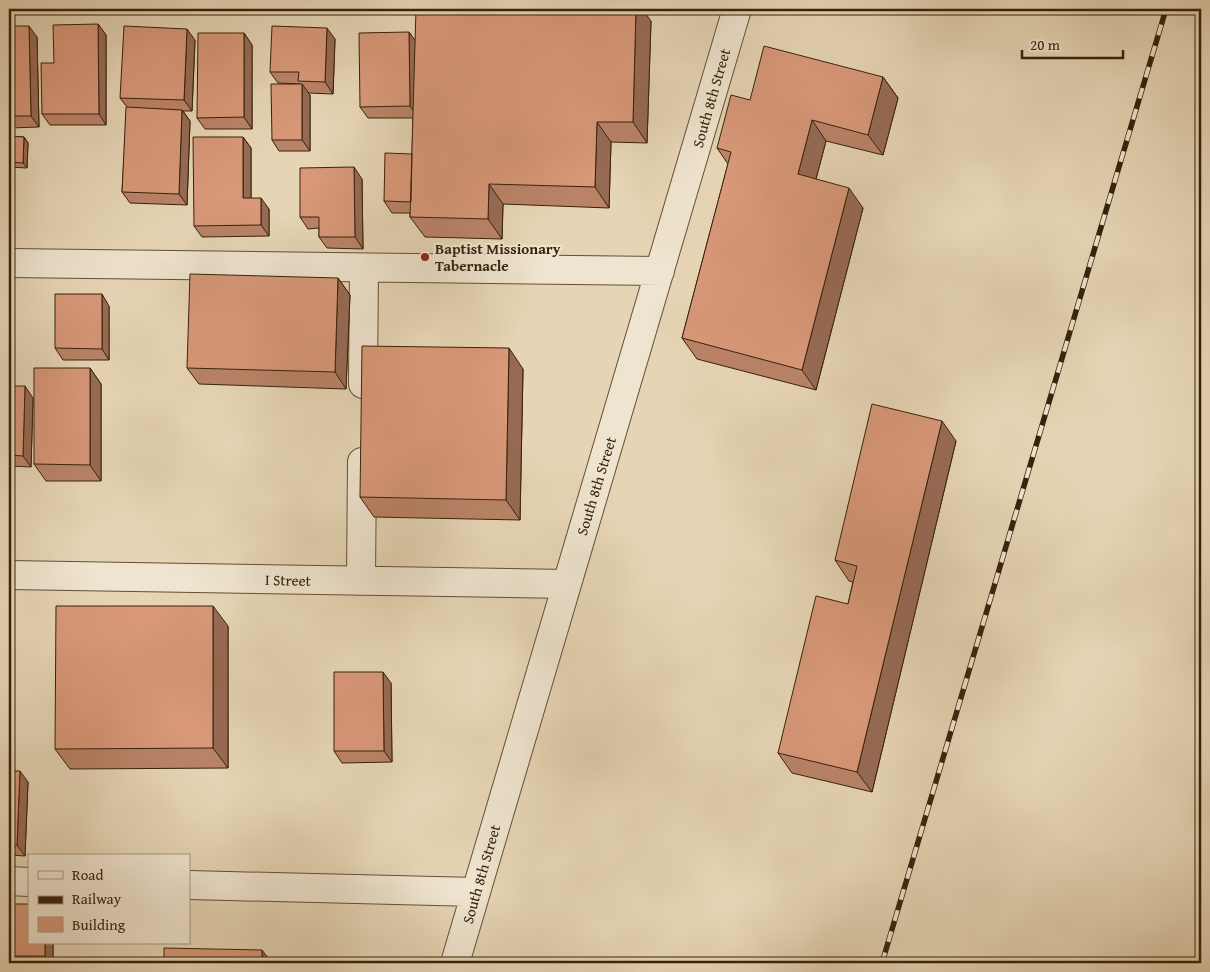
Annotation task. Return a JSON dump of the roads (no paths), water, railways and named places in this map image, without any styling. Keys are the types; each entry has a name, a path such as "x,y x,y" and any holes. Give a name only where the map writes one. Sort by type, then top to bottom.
{"street":[{"name":"South 8th Street","path":"455,963 737,9"},
{"path":"9,263 660,271"},
{"path":"362,405 364,268"},
{"path":"360,581 362,434"},
{"name":"I Street","path":"9,575 567,584"},
{"path":"9,881 28,882"},
{"path":"190,885 476,892"}],"railway":[{"path":"882,963 1166,9"}],"place":[{"name":"Baptist Missionary Tabernacle","path":"425,257"}]}
